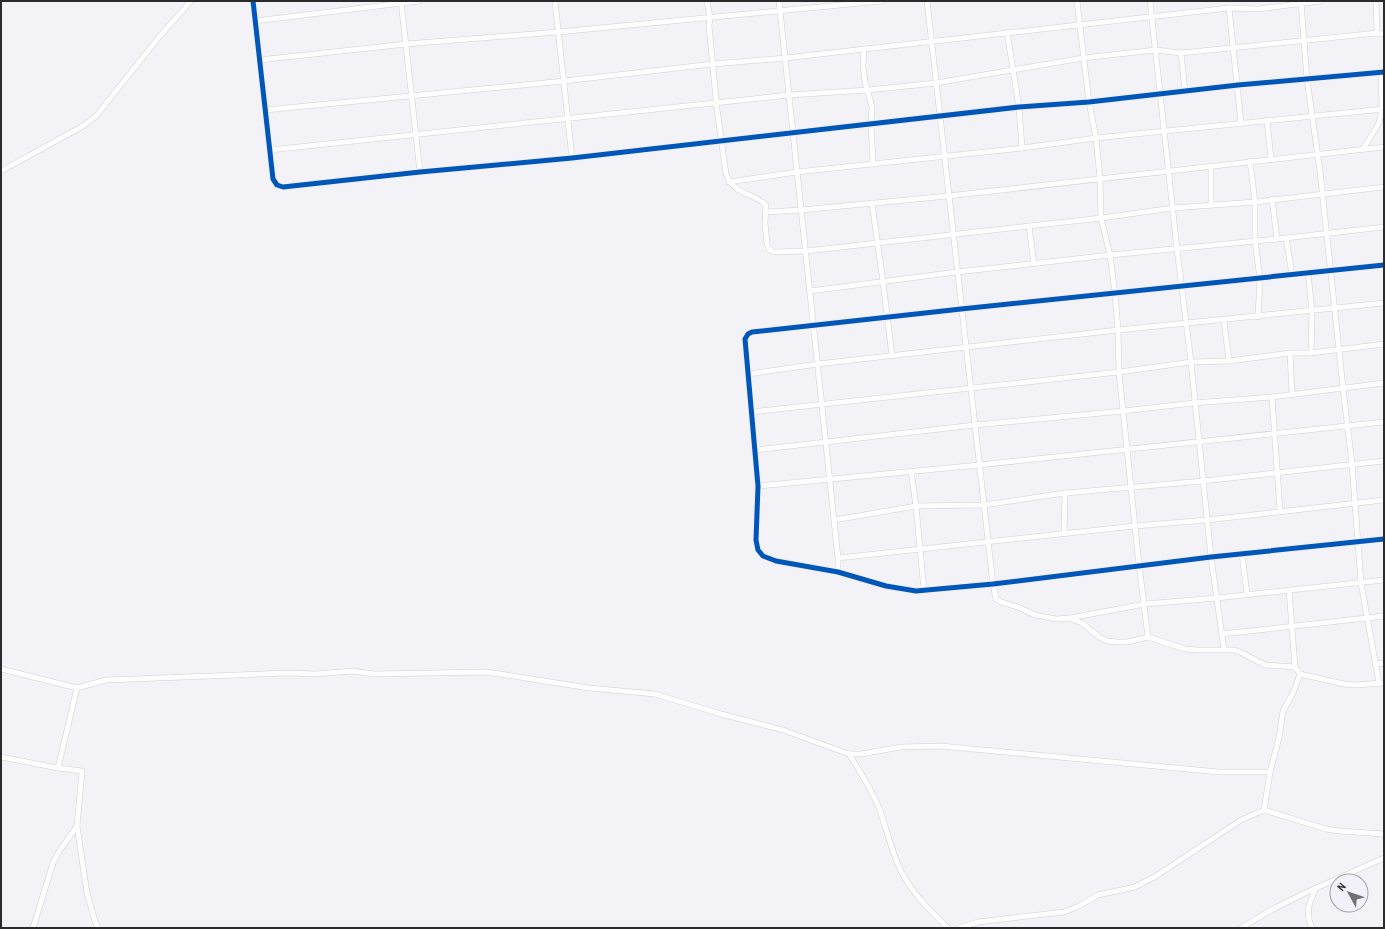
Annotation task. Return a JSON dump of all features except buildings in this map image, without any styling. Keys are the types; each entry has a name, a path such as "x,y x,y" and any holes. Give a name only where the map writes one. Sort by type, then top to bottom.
{"street":[{"path":"1,171 84,126 96,116 159,37 191,1"},
{"path":"253,1 273,179 277,185 283,187 420,172 572,158 1019,106 1089,102 1238,85 1307,80 1382,72 1383,109 1379,123 1363,149"},
{"path":"255,21 419,1"},
{"path":"554,1 572,158"},
{"path":"707,1 710,17 709,26 716,103 726,174 729,182 736,190 766,205 765,223 767,244 769,249 774,252 806,251 1101,218 1173,208 1254,202 1384,187"},
{"path":"779,1 818,364 838,558 838,572"},
{"path":"259,60 406,44 558,32 848,3 882,1"},
{"path":"927,1 956,272 996,599 1034,615 1056,619 1145,604 1217,598 1384,580"},
{"path":"1077,1 1089,102 1096,138 1100,178 1101,218 1110,255 1118,330 1118,372 1148,638"},
{"path":"1150,1 1185,325 1191,362 1211,557 1224,650"},
{"path":"265,110 785,58 1229,8 1259,9 1301,2 1321,1"},
{"path":"1376,1 1377,33"},
{"path":"401,2 420,172"},
{"path":"1289,590 1295,667 1300,674 1344,684 1354,685 1382,683 1375,664 1361,583 1348,425 1323,194 1307,80 1301,2"},
{"path":"1229,8 1241,123"},
{"path":"1007,32 1019,106 1022,148"},
{"path":"270,150 789,95 868,90 936,83 1083,58 1156,50 1181,53 1377,33 1384,34"},
{"path":"864,49 863,67 872,107 871,124 873,163"},
{"path":"1181,53 1185,91"},
{"path":"729,182 797,172 1022,148 1096,138 1383,109"},
{"path":"1267,120 1271,159"},
{"path":"766,212 948,196 1384,147"},
{"path":"1250,161 1254,202 1255,241 1260,279 1258,317"},
{"path":"1211,166 1211,205"},
{"path":"1272,199 1277,239"},
{"path":"872,203 892,356"},
{"path":"1029,226 1034,264"},
{"path":"810,292 956,272 1384,227"},
{"path":"1286,238 1292,275"},
{"path":"1384,265 752,332 748,334 745,339 758,486 756,540 758,550 763,556 776,561 838,572 891,587 916,591 993,584 1139,565 1384,539"},
{"path":"1308,273 1312,310 1311,353"},
{"path":"748,374 818,364 1118,330 1185,325 1384,303"},
{"path":"1224,321 1229,361"},
{"path":"751,412 1118,372 1191,362 1229,361 1290,353 1311,353 1384,344"},
{"path":"1290,353 1292,394"},
{"path":"755,450 975,425 1194,403 1272,397 1384,383"},
{"path":"1272,397 1273,434 1280,511"},
{"path":"758,486 979,465 1384,422"},
{"path":"834,520 916,506 984,505 1065,493 1203,481 1384,461"},
{"path":"911,471 921,550 924,590"},
{"path":"1064,534 1065,493"},
{"path":"838,558 1384,500"},
{"path":"1242,554 1247,594"},
{"path":"1222,634 1292,625 1384,616"},
{"path":"1069,618 1082,623 1107,641 1128,642 1148,638 1185,649 1234,650 1265,665 1295,667"},
{"path":"1375,664 1384,662"},
{"path":"1,669 77,688 106,680 280,673 316,674 352,671 375,674 482,671 589,688 655,694 721,714 783,730 849,754 861,754 901,747 941,746 1219,772 1270,772"},
{"path":"1264,810 1270,772 1279,738 1283,711 1293,693 1300,674"},
{"path":"58,768 77,688"},
{"path":"849,754 873,794 880,809 892,850 902,872 914,892 928,910 948,928"},
{"path":"1,757 82,771 77,826 87,893 98,928"},
{"path":"959,928 978,922 1064,912 1079,906 1098,895 1135,887 1156,876 1241,820 1264,810 1339,832 1384,834"},
{"path":"33,928 53,863 58,853 77,826"},
{"path":"1241,928 1273,909 1384,858"},
{"path":"1312,928 1308,917 1308,908 1316,888"},
{"path":"94,928 95,921"}],"cycle path":[{"path":"253,1 273,179 277,185 283,187 420,172 572,158 1019,107 1089,102 1238,85 1384,72"},
{"path":"1384,265 752,332 748,334 745,339 758,486 756,540 758,550 763,556 776,561 838,572 886,586 916,591 993,584 1211,557 1384,539"}]}
